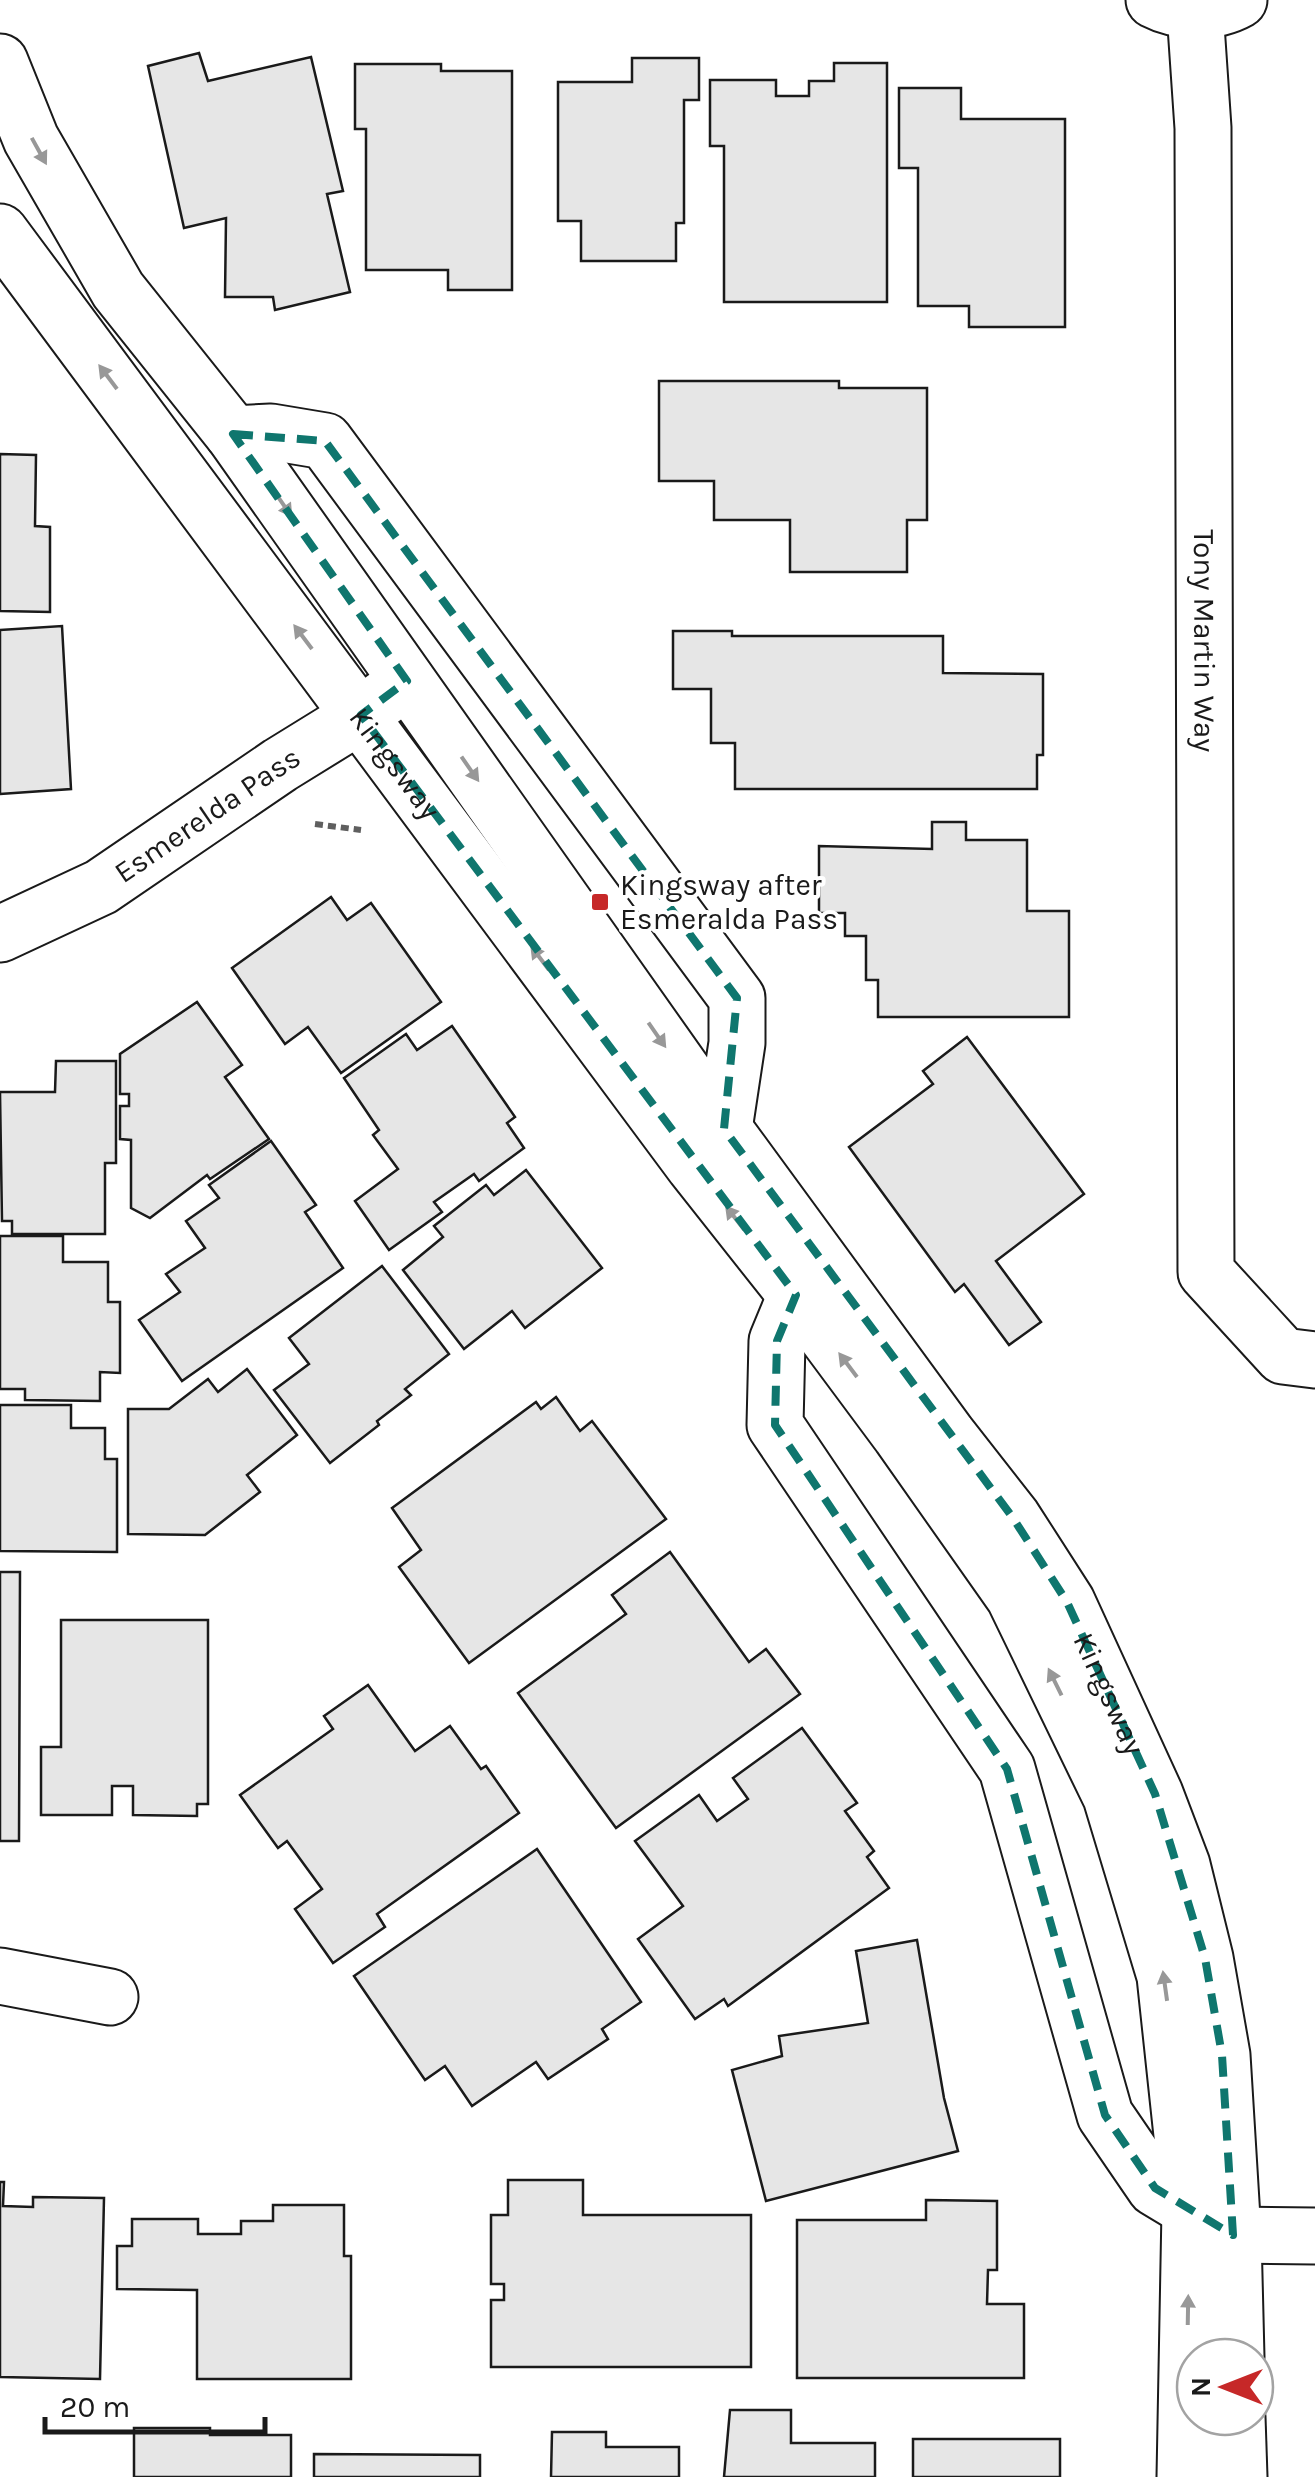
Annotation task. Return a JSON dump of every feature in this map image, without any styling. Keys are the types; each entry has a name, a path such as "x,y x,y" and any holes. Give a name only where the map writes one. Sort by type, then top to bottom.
{"main road":[{"name":"Tony Martin Way","path":"1196,4 1203,148 1206,1272 1284,1356 1315,1360"},
{"name":"Kingsway","path":"0,62 31,138 118,290 234,434 724,1130 1013,1518 1066,1602 1155,1794 1182,1865 1205,1958 1222,2055 1212,2223 1185,2477"},
{"name":"Kingsway","path":"0,232 694,1166 796,1295 1014,1597 1111,1797 1165,1976 1232,2337"},
{"path":"234,434 272,432 325,441 737,998 737,1042 724,1130"},
{"name":"Esmerelda Pass","path":"0,934 101,887 408,680"},
{"path":"796,1295 778,1341 775,1426 1006,1769 1104,2115 1155,2188 1212,2223 1315,2236"},
{"path":"0,1976 110,1997"},
{"path":"1237,2437 1238,2477"}],"highlighted area":[{"path":"233,434 325,441 737,998 724,1129 1013,1518 1067,1602 1155,1794 1205,1958 1222,2055 1233,2235 1155,2188 1105,2115 1007,1769 775,1425 777,1341 796,1295 361,715 407,681"}],"building":[{"path":"199,53 208,81 311,57 343,191 327,194 350,292 275,310 273,297 225,297 226,218 184,228 148,66"},
{"path":"632,58 699,58 699,100 684,100 684,223 676,223 676,261 581,261 581,221 558,221 558,82 632,82"},
{"path":"834,63 887,63 887,302 724,302 724,146 710,146 710,80 776,80 776,96 809,96 809,81 834,81"},
{"path":"355,64 441,64 441,71 512,71 512,290 448,290 448,270 366,270 366,129 355,129"},
{"path":"899,88 961,88 961,119 1065,119 1065,327 969,327 969,306 918,306 918,168 899,168"},
{"path":"659,381 839,381 839,388 927,388 927,520 907,520 907,572 790,572 790,520 714,520 714,481 659,481"},
{"path":"0,454 36,455 35,526 50,527 50,612 0,611"},
{"path":"62,626 71,789 0,794 0,630"},
{"path":"673,631 732,631 732,636 943,636 943,673 1043,674 1043,755 1037,755 1037,789 735,789 735,743 711,743 711,689 673,689"},
{"path":"932,822 966,822 966,840 1027,840 1027,911 1069,911 1069,1017 878,1017 878,980 866,980 866,936 845,936 845,913 819,913 819,846 932,849"},
{"path":"331,897 347,920 371,903 441,1002 341,1073 308,1027 285,1044 232,968"},
{"path":"197,1002 242,1065 225,1077 269,1139 210,1179 207,1175 150,1218 131,1208 131,1140 120,1139 120,1106 129,1106 129,1094 120,1094 120,1054"},
{"path":"452,1026 515,1117 507,1123 524,1148 479,1181 474,1174 434,1202 442,1212 389,1250 355,1201 398,1169 373,1135 379,1130 344,1078 406,1034 417,1050"},
{"path":"967,1037 1084,1194 996,1261 1041,1322 1009,1345 964,1284 955,1292 849,1147 933,1084 923,1071"},
{"path":"56,1061 116,1061 116,1163 105,1163 105,1234 12,1234 12,1221 2,1221 0,1092 55,1092"},
{"path":"271,1141 316,1205 305,1212 343,1268 182,1381 139,1320 180,1292 166,1274 205,1248 186,1221 219,1198 209,1185"},
{"path":"526,1170 602,1268 525,1328 512,1311 464,1349 403,1270 443,1237 434,1226 486,1185 494,1195"},
{"path":"0,1236 63,1236 63,1262 108,1262 108,1302 120,1302 120,1373 100,1372 100,1401 25,1400 25,1389 0,1389"},
{"path":"382,1266 449,1354 405,1389 411,1395 377,1421 379,1425 330,1463 274,1390 309,1364 289,1338"},
{"path":"247,1369 297,1435 247,1475 260,1492 205,1535 128,1534 128,1409 169,1409 208,1379 218,1392"},
{"path":"556,1397 580,1431 592,1421 666,1519 469,1663 399,1567 421,1550 392,1508 536,1402 541,1409"},
{"path":"0,1405 71,1405 71,1428 105,1428 105,1459 117,1459 117,1552 0,1551"},
{"path":"670,1552 749,1662 766,1649 800,1694 616,1828 518,1693 626,1614 612,1595"},
{"path":"0,1572 20,1572 19,1841 0,1841"},
{"path":"61,1620 208,1620 208,1804 197,1804 197,1816 133,1815 133,1786 112,1786 112,1815 41,1815 41,1747 61,1747"},
{"path":"368,1685 415,1751 450,1726 481,1769 486,1766 519,1813 377,1914 385,1927 333,1963 295,1909 322,1889 287,1841 278,1848 240,1795 333,1729 324,1716"},
{"path":"802,1728 857,1803 845,1811 874,1851 867,1857 889,1888 728,2006 724,1999 695,2019 638,1939 683,1906 635,1841 699,1795 717,1821 748,1799 733,1778"},
{"path":"537,1849 641,2002 602,2029 608,2039 548,2079 536,2062 472,2106 445,2066 425,2080 354,1976"},
{"path":"917,1940 944,2098 958,2151 766,2201 732,2070 782,2056 779,2036 868,2023 856,1951"},
{"path":"508,2180 583,2180 583,2215 751,2215 751,2367 491,2367 491,2300 504,2300 504,2284 491,2284 491,2215 508,2215"},
{"path":"0,2182 4,2182 3,2206 33,2207 33,2197 104,2198 100,2379 0,2377"},
{"path":"926,2200 997,2201 997,2270 988,2270 987,2304 1024,2304 1024,2378 797,2378 797,2220 926,2220"},
{"path":"273,2205 344,2205 344,2256 351,2256 351,2379 197,2379 197,2290 117,2289 117,2246 132,2246 132,2219 198,2219 198,2234 241,2234 241,2221 273,2221"},
{"path":"730,2410 791,2410 791,2443 875,2443 875,2477 724,2477"},
{"path":"134,2428 210,2428 210,2435 291,2435 291,2477 134,2477"},
{"path":"552,2432 606,2432 606,2447 679,2447 679,2477 551,2477"},
{"path":"913,2439 1060,2439 1060,2477 913,2477"},
{"path":"314,2454 480,2455 480,2477 314,2477"}],"place":[{"name":"Kingsway after Esmeralda Pass","path":"600,902"}]}
